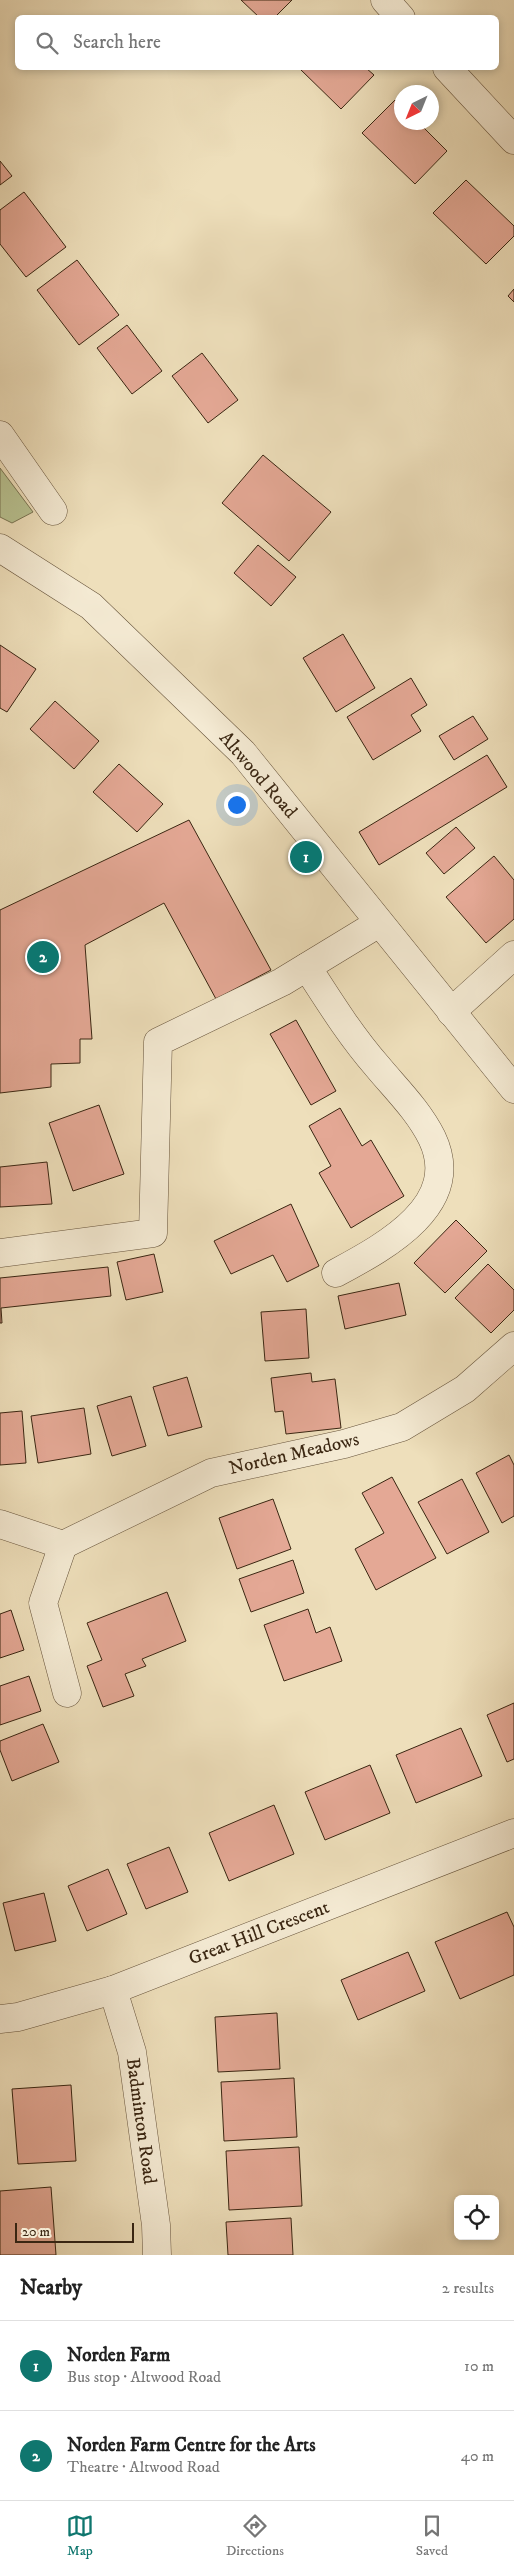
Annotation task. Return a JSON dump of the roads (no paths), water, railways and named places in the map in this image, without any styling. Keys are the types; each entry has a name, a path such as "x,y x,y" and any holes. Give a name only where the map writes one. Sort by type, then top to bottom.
{"street":[{"path":"385,0 398,15"},
{"path":"449,70 509,125"},
{"path":"0,435 52,511"},
{"name":"Altwood Road","path":"0,548 91,606 243,753 514,1090"},
{"path":"0,1253 153,1233 158,1042 282,982 379,923"},
{"path":"451,1012 514,955"},
{"path":"307,967 349,1032 412,1106 432,1139 440,1167 436,1188 423,1212 408,1227 376,1252 336,1273"},
{"name":"Norden Meadows","path":"63,1545 211,1473 344,1444 402,1427 465,1389 514,1346"},
{"path":"0,1524 63,1545 43,1602 66,1693"},
{"name":"Great Hill Crescent","path":"0,2019 18,2018 113,1990 514,1833"},
{"name":"Badminton Road","path":"113,1990 132,2052 156,2225 157,2255"}],"place":[{"name":"Norden Farm","path":"306,857"},
{"name":"Norden Farm Centre for the Arts","path":"43,957"}]}
